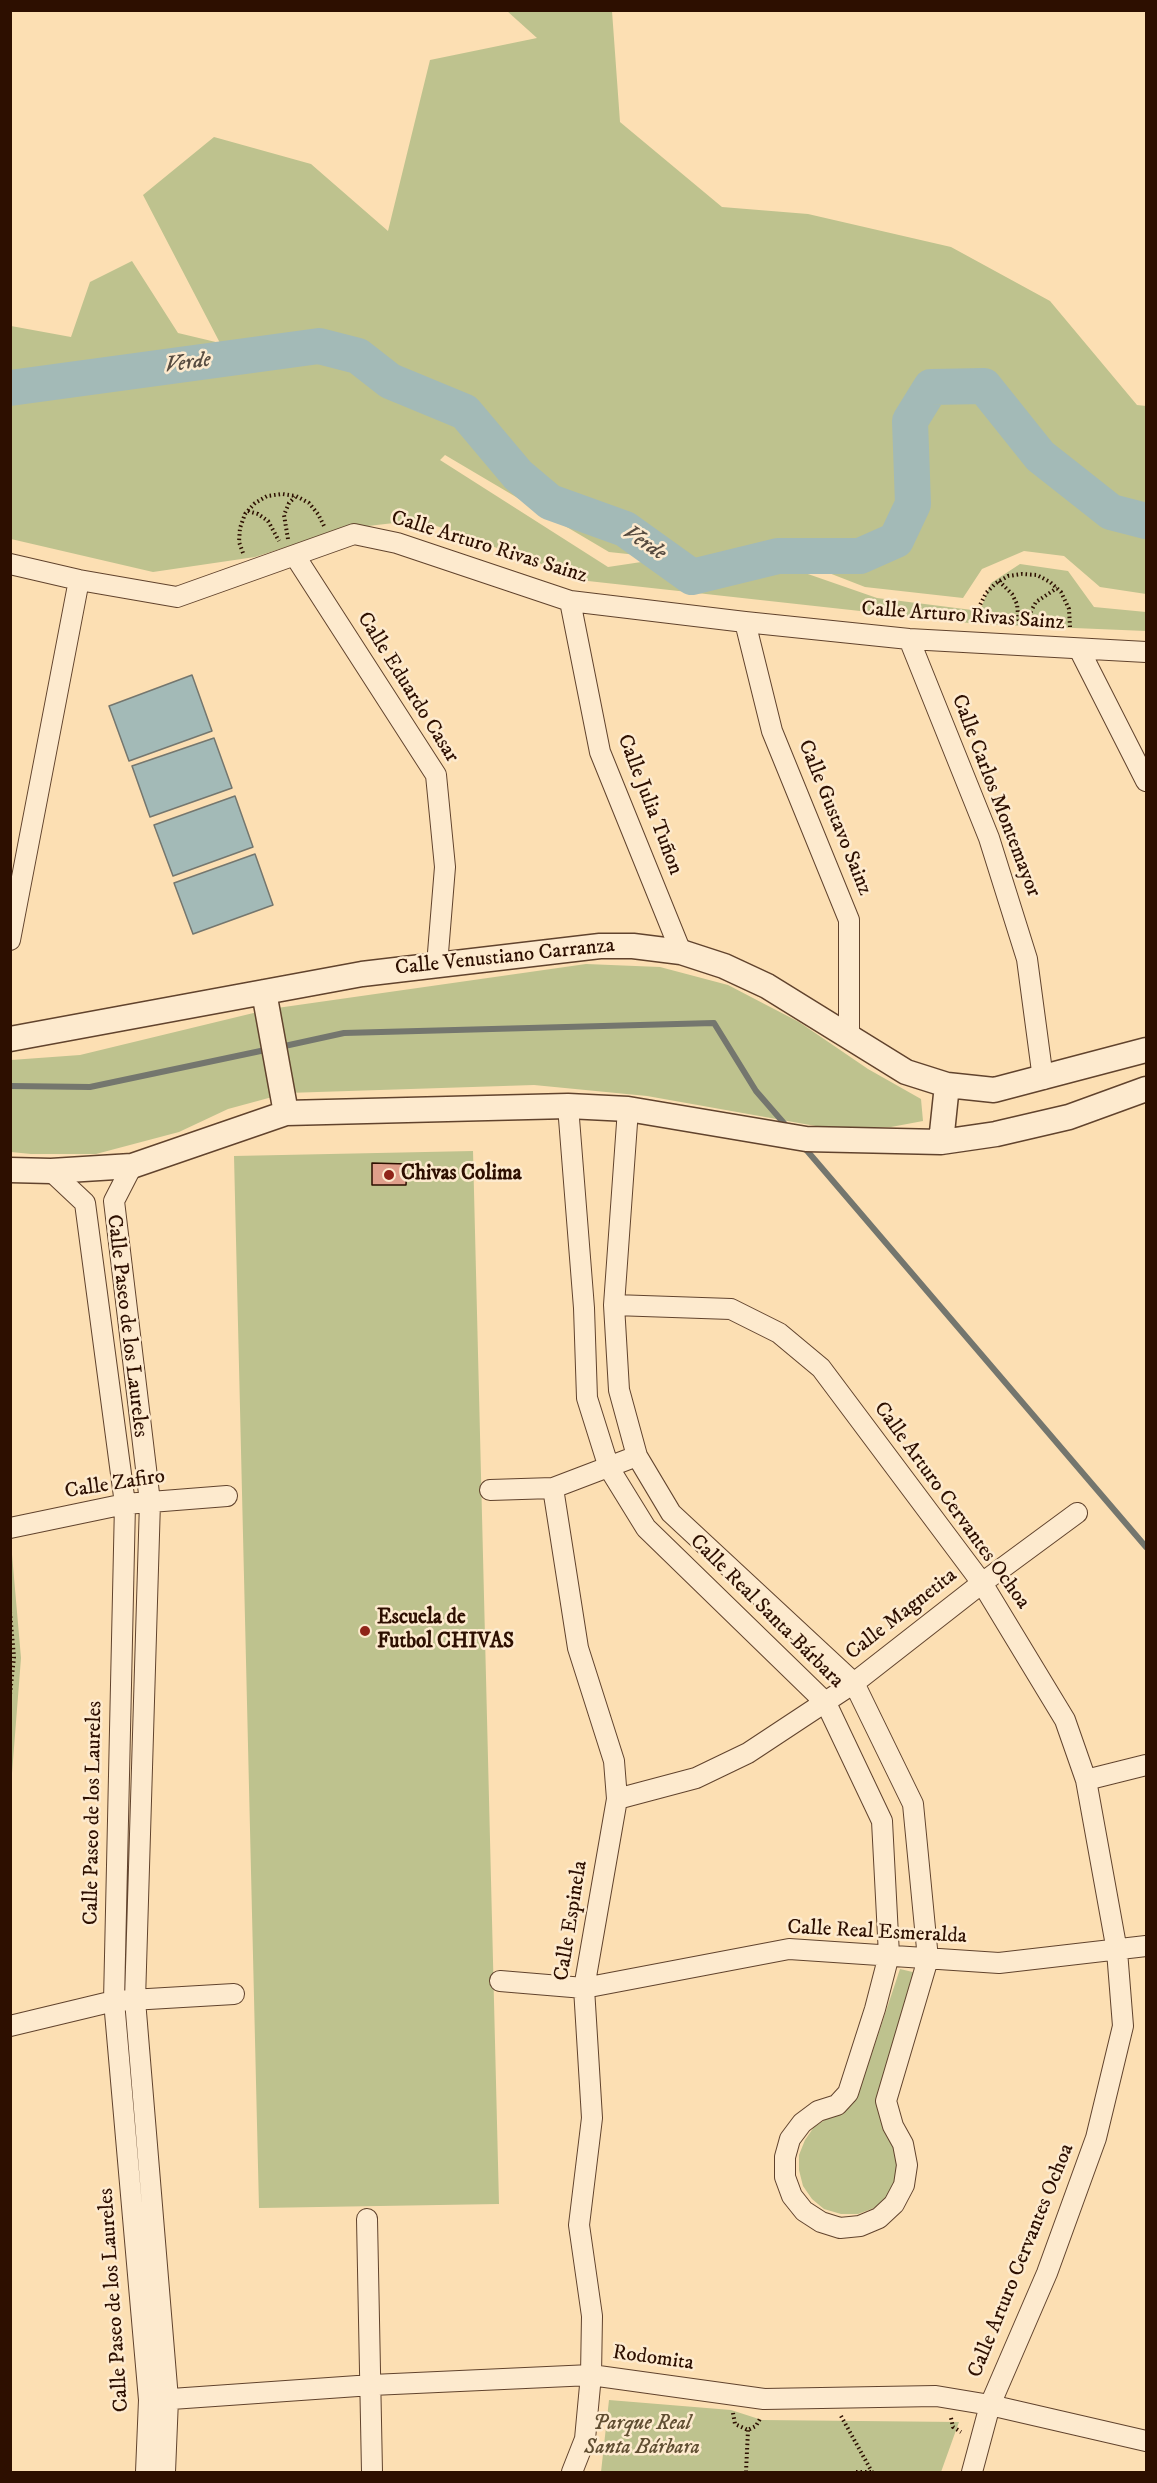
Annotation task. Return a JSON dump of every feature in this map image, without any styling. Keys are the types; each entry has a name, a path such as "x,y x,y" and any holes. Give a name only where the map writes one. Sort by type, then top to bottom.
{"street":[{"name":"Calle Arturo Rivas Sainz","path":"10,564 79,580 177,597 291,547 354,534 397,543 570,601 909,639 1146,652"},
{"name":"Calle Eduardo Casar","path":"291,547 436,775 444,867 437,965"},
{"path":"10,940 79,580"},
{"name":"Calle Julia Tuñon","path":"570,601 600,752 681,952"},
{"name":"Calle Gustavo Sainz","path":"745,622 772,730 849,920 849,1036"},
{"name":"Calle Carlos Montemayor","path":"909,639 989,838 1027,958 1043,1079"},
{"path":"1079,649 1146,781"},
{"name":"Calle Venustiano Carranza","path":"10,1039 243,998 362,974 600,946 633,946 681,952 724,966 766,986 906,1072 947,1085 994,1090 1043,1079 1146,1050"},
{"path":"264,992 286,1113"},
{"path":"941,1142 947,1085"},
{"path":"10,1170 51,1171 132,1166 286,1113 568,1106 628,1109 806,1139 941,1142 996,1134 1069,1117 1146,1089"},
{"name":"Calle Real Santa Bárbara","path":"568,1106 584,1308 587,1398 609,1468 646,1528 826,1703 882,1821 889,1955 875,2009 848,2092 837,2105 818,2111 802,2122 790,2139 785,2157 785,2177 792,2196 804,2211 821,2222 840,2228 860,2226 879,2218 894,2204 904,2185 907,2165 903,2144 892,2126 886,2101 928,1959 913,1804 854,1683 670,1513 637,1456 619,1390 614,1305 628,1109"},
{"name":"Calle Paseo de los Laureles","path":"132,1166 114,1201 150,1502 135,2000 158,2400 146,2472"},
{"name":"Calle Paseo de los Laureles","path":"51,1171 85,1203 125,1504 114,2001 165,2472"},
{"name":"Calle Arturo Cervantes Ochoa","path":"614,1305 731,1309 779,1333 821,1368 982,1583 1065,1720 1086,1780 1117,1951 1123,2026 1096,2138 1047,2273 990,2405 972,2472"},
{"path":"490,1490 553,1488 637,1456"},
{"name":"Calle Espinela","path":"553,1488 578,1648 614,1761 617,1799 584,1988 592,2118 579,2225 592,2316 591,2375 585,2439 572,2472"},
{"name":"Calle Zafiro","path":"10,1528 125,1504 227,1496"},
{"name":"Calle Magnetita","path":"617,1799 696,1778 748,1753 854,1683 982,1583 1077,1513"},
{"path":"1086,1780 1146,1765"},
{"name":"Calle Real Esmeralda","path":"500,1982 584,1988 789,1949 999,1964 1146,1946"},
{"path":"10,2026 114,2001 234,1994"},
{"path":"367,2219 372,2472"},
{"name":"Rodomita","path":"158,2400 372,2385 591,2375 764,2399 936,2396 990,2405 1146,2440"}],"path":[{"path":"243,553 239,542 240,528 248,511 267,496 282,494 296,496 309,503 318,514 324,527"},
{"path":"291,547 284,515 296,496"},
{"path":"248,511 268,521 279,542"},
{"path":"977,622 979,607 986,593 1008,576 1023,574 1037,575 1057,588 1069,609 1070,627"},
{"path":"999,581 1012,594 1017,604 1019,624"},
{"path":"1027,624 1036,602 1057,588"},
{"path":"10,1612 14,1657 10,1695"},
{"path":"735,2407 732,2415 735,2424 747,2430"},
{"path":"747,2430 756,2426 761,2414"},
{"path":"841,2416 871,2472 856,2472"},
{"path":"951,2417 953,2427 962,2432"},
{"path":"746,2472 747,2430"}],"green space":[{"path":"507,11 612,11 620,122 722,207 808,214 951,247 1050,301 1137,405 1146,406 1146,594 1100,587 1064,556 1024,551 982,569 963,598 865,587 762,547 693,561 609,552 445,455 440,460 608,567 648,561 689,585 782,565 877,598 980,611 991,583 1020,564 1068,571 1094,607 1146,612 1146,631 978,624 588,581 420,520 342,529 255,557 153,572 11,539 11,326 71,337 90,282 132,261 178,333 220,343 143,195 214,137 311,164 388,231 430,60 537,38"},
{"path":"586,964 660,967 728,985 799,1022 868,1069 921,1099 923,1121 891,1127 827,1128 647,1096 534,1085 287,1093 228,1109 179,1132 96,1154 11,1152 11,1060 80,1055 270,1009"},
{"name":"Escuela de Futbol CHIVAS","path":"473,1151 499,2204 259,2208 234,1156"},
{"path":"10,1543 21,1658 11,1786"},
{"path":"900,1969 917,1973 877,2098 896,2147 899,2164 896,2181 888,2197 874,2208 858,2214 841,2214 824,2209 812,2199 803,2186 799,2170 799,2155 814,2127 828,2118 843,2114 859,2092"},
{"name":"Parque Real Santa Bárbara","path":"609,2400 731,2410 762,2420 959,2422 941,2472 601,2472"}],"water":[{"path":"192,675 212,731 129,761 109,706"},
{"path":"214,738 232,788 150,817 132,766"},
{"path":"235,796 253,847 173,876 154,825"},
{"path":"255,854 273,905 193,934 174,883"}],"building":[{"name":"Chivas Colima","path":"372,1163 407,1164 406,1185 372,1185"}],"waterway":[{"name":"Verde","path":"10,388 319,346 358,356 390,381 465,412 518,475 550,502 625,529 692,577 778,556 860,556 896,540 913,504 910,421 931,387 984,386 1040,456 1111,512 1146,521"},
{"path":"280,1047 344,1033 714,1023 756,1091 789,1129"},
{"path":"10,1086 90,1087 270,1049"},
{"path":"803,1146 1146,1547"}],"place":[{"name":"Chivas Colima","path":"389,1175"},
{"name":"Escuela de Futbol CHIVAS","path":"365,1631"}]}
